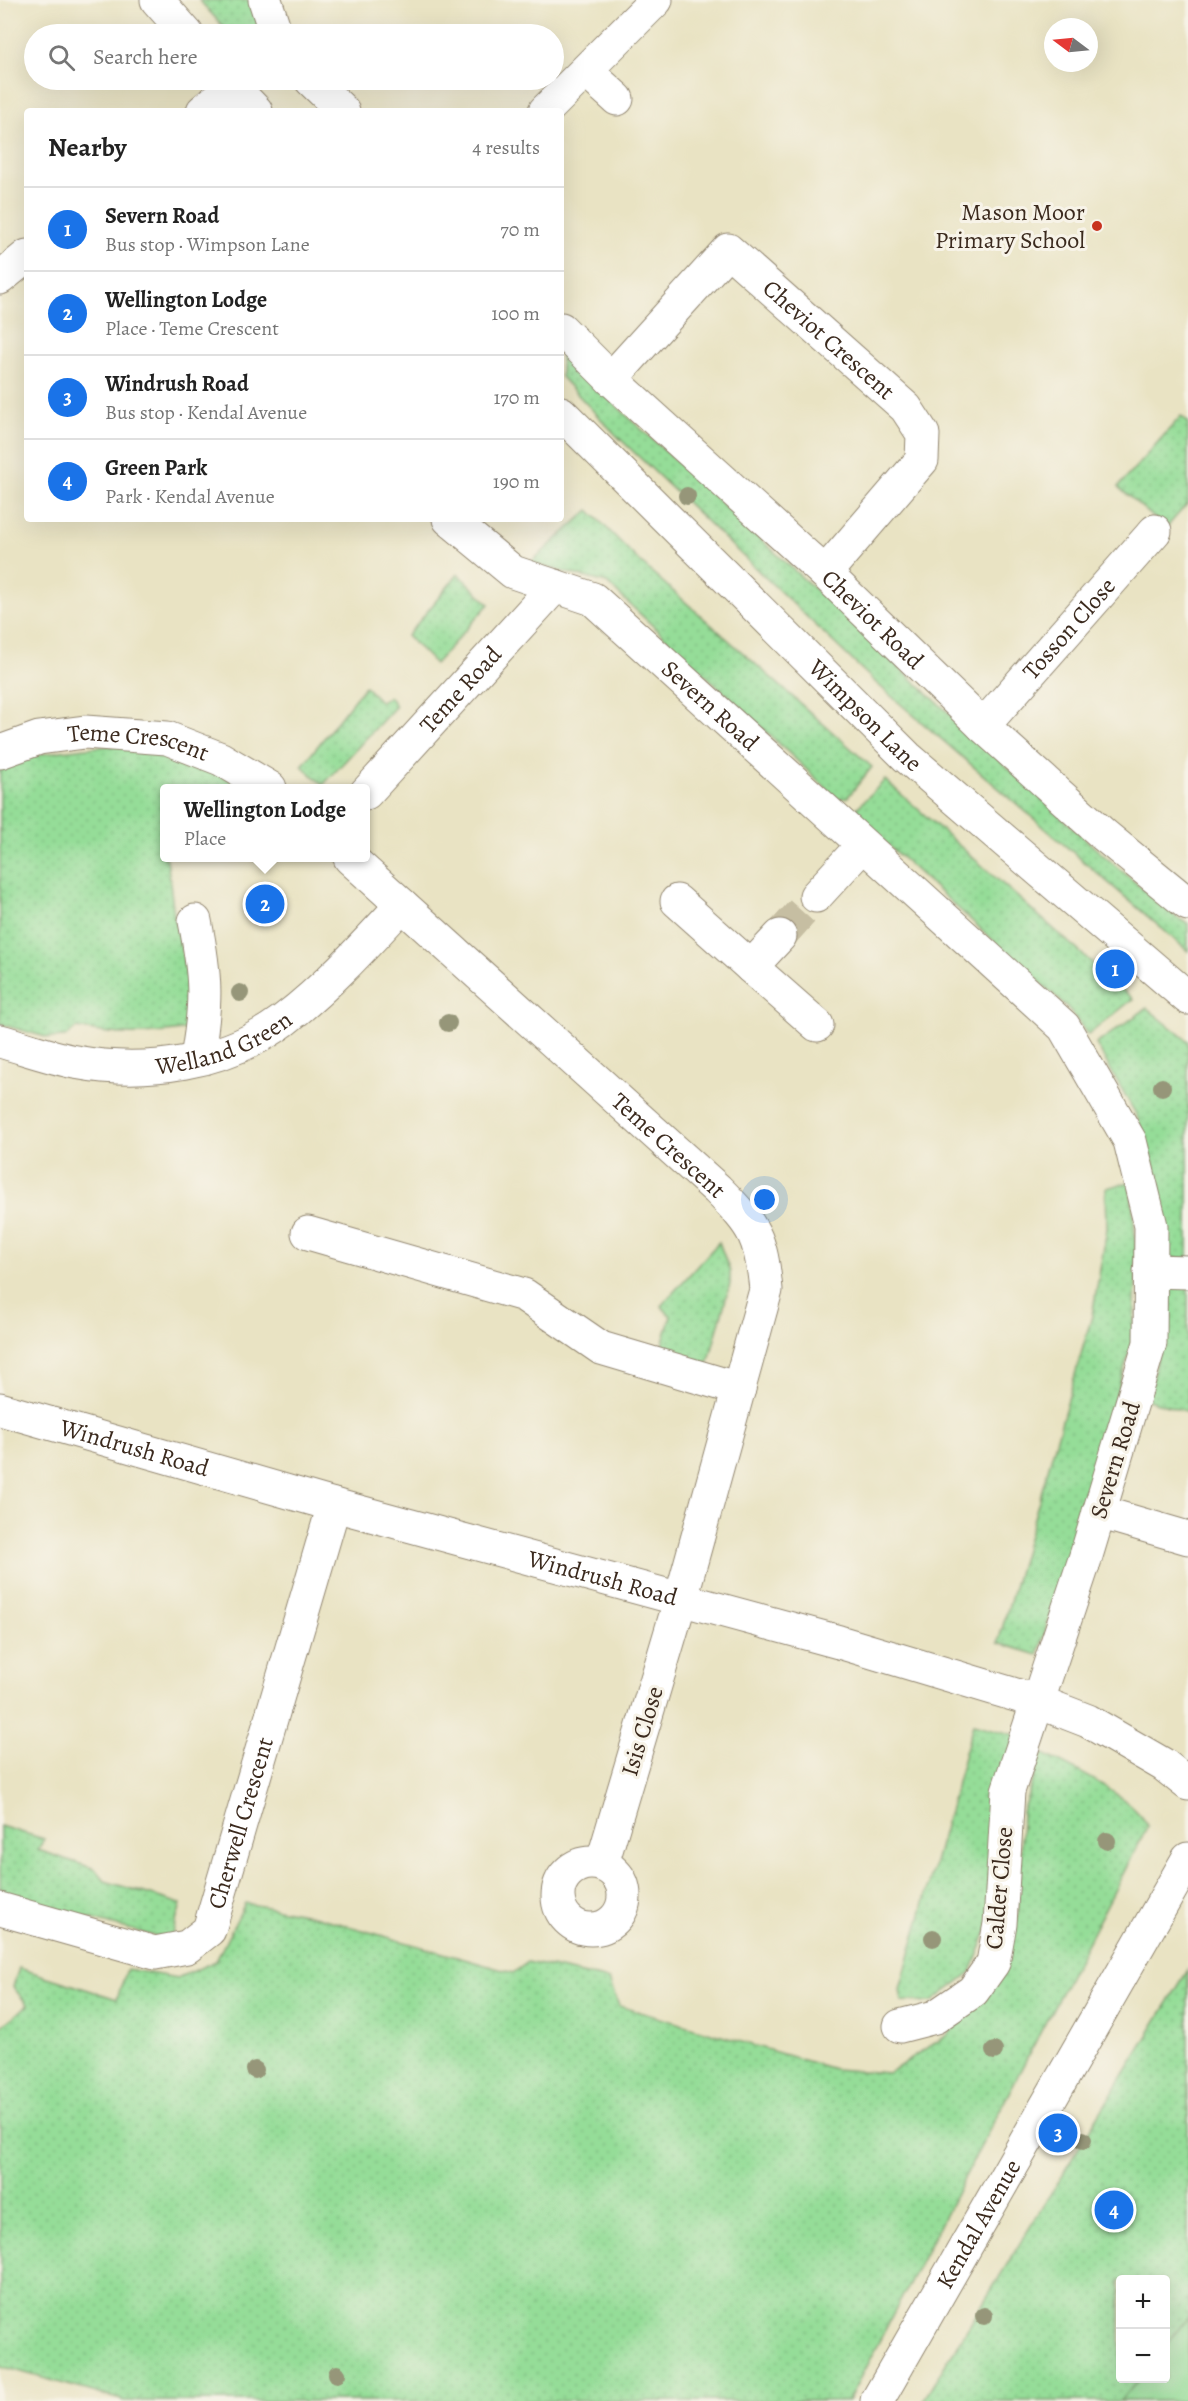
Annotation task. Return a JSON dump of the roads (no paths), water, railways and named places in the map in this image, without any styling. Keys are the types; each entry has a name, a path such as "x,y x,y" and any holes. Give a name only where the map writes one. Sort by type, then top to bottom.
{"street":[{"path":"157,0 178,24"},
{"path":"265,0 273,24"},
{"path":"548,108 656,0"},
{"path":"586,71 617,99"},
{"path":"206,108 222,90"},
{"path":"236,90 253,108"},
{"path":"321,90 340,108"},
{"name":"Cheviot Crescent","path":"611,379 728,250 906,408 923,434 922,460 825,573"},
{"name":"Cheviot Road","path":"564,332 611,379 825,573 983,726 1104,835 1188,904"},
{"name":"Wimpson Lane","path":"564,416 907,757 1188,998"},
{"name":"Severn Road","path":"453,522 513,572 593,599 1064,1027 1130,1141 1151,1226 1150,1344 1039,1702"},
{"name":"Tosson Close","path":"983,726 1155,531"},
{"name":"Teme Road","path":"370,789 555,586"},
{"name":"Teme Crescent","path":"0,752 39,738 85,732 167,738 221,759 262,784"},
{"path":"816,896 863,845"},
{"name":"Teme Crescent","path":"354,862 746,1219 762,1252 766,1290 681,1598"},
{"path":"677,901 817,1025"},
{"name":"Welland Green","path":"0,1041 75,1062 120,1066 172,1065 231,1050 283,1020 346,964 402,905"},
{"path":"195,921 205,975 205,1015 197,1058"},
{"path":"751,967 780,936"},
{"path":"308,1233 524,1295 601,1348 739,1389"},
{"path":"1150,1271 1188,1272"},
{"name":"Windrush Road","path":"0,1409 334,1505 681,1598 1039,1702 1088,1721 1164,1766 1188,1784"},
{"name":"Cherwell Crescent","path":"0,1909 155,1953 186,1947 209,1930 334,1505"},
{"path":"1099,1512 1188,1538"},
{"name":"Isis Close","path":"602,1864 681,1598"},
{"name":"Calder Close","path":"900,2026 935,2017 973,1991 993,1963 1000,1924 1001,1875 1008,1791 1039,1702"},
{"name":"Kendal Avenue","path":"877,2401 1188,1859"}],"tunnel":[{"path":"780,936 816,896"}],"place":[{"name":"Mason Moor Primary School","path":"1097,226"},
{"name":"Wellington Lodge","path":"265,904"},
{"name":"Severn Road","path":"1115,969"},
{"name":"Windrush Road","path":"1058,2133"},
{"name":"Green Park","path":"1114,2210"}]}
